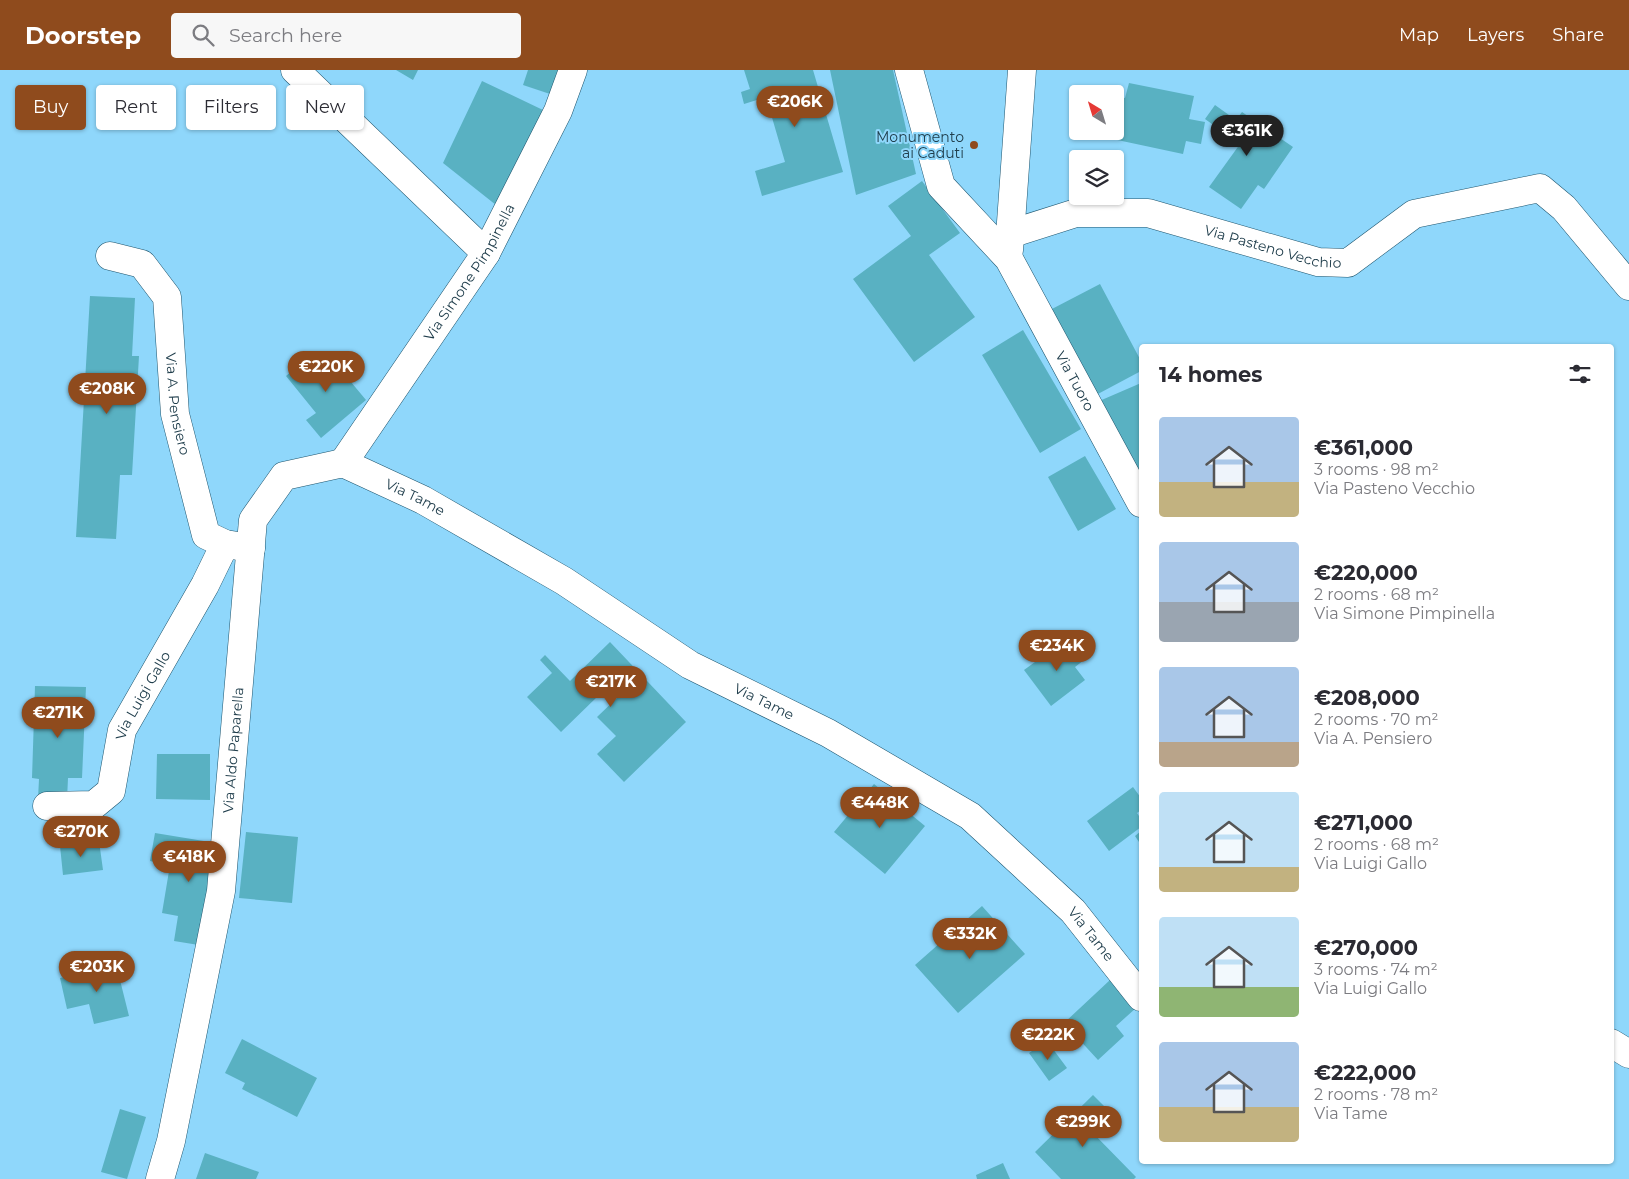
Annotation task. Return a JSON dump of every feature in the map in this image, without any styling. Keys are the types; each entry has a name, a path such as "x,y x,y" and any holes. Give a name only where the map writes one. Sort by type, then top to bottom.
{"street":[{"path":"295,70 486,253"},
{"name":"Via Simone Pimpinella","path":"343,463 486,253 558,111 573,70"},
{"name":"Via Tuoro","path":"909,70 942,186 1010,247 1139,499"},
{"path":"1010,247 1022,70"},
{"name":"Via Pasteno Vecchio","path":"1010,247 1076,212 1148,213 1318,262 1348,263 1414,214 1540,188 1564,208 1629,286"},
{"name":"Via A. Pensiero","path":"110,256 142,264 167,297 175,414 206,535 238,546"},
{"name":"Via Aldo Paparella","path":"160,1179 171,1141 222,891 238,546 253,520 284,476 343,463"},
{"name":"Via Tame","path":"343,463 423,500 564,581 690,665 828,733 970,816 1073,911 1139,994"},
{"name":"Via Luigi Gallo","path":"47,806 94,805 111,791 122,730 205,585 238,546"},
{"path":"1614,1045 1629,1054"}],"building":[{"path":"396,70 418,70 413,80"},
{"path":"528,70 562,70 553,95 523,85"},
{"path":"744,70 813,70 843,172 762,196 755,171 785,162 766,97 744,104 741,92 750,89"},
{"path":"830,70 893,70 916,174 856,195"},
{"path":"482,81 543,110 496,205 443,163"},
{"path":"1129,83 1194,96 1189,119 1205,122 1201,144 1186,141 1183,154 1117,140 1124,140 1125,98"},
{"path":"1215,105 1236,120 1242,112 1293,147 1264,189 1258,185 1241,209 1209,187 1240,144 1205,119"},
{"path":"922,181 960,233 929,255 975,317 914,362 853,279 911,236 888,206"},
{"path":"1100,284 1139,357 1139,372 1096,395 1050,310"},
{"path":"90,296 135,298 132,356 139,356 132,475 120,475 116,539 76,537"},
{"path":"1023,330 1081,429 1040,453 982,355"},
{"path":"326,352 366,400 321,438 306,420 316,413 286,376 306,359 311,365"},
{"path":"1139,384 1139,469 1136,471 1097,402"},
{"path":"1085,456 1116,509 1078,531 1048,477"},
{"path":"1068,638 1084,660 1075,667 1085,680 1051,706 1024,670"},
{"path":"610,642 686,722 624,782 597,754 616,736 597,717 619,696 610,687 561,732 527,697 552,673 540,660 545,655 570,681"},
{"path":"35,686 86,687 82,778 68,778 67,800 38,799 39,779 32,778"},
{"path":"157,754 210,754 210,800 156,799"},
{"path":"874,784 925,826 885,874 834,832"},
{"path":"1133,787 1139,795 1139,812 1137,813 1139,816 1139,828 1109,851 1087,821"},
{"path":"246,832 298,837 292,903 239,898"},
{"path":"155,833 222,844 205,946 174,941 178,916 162,913 170,865 150,861"},
{"path":"1139,833 1139,842 1135,836"},
{"path":"99,841 103,870 63,875 60,846"},
{"path":"982,906 1025,954 958,1013 915,965"},
{"path":"116,964 129,1016 94,1024 89,1004 67,1009 60,978"},
{"path":"1110,980 1136,1008 1116,1026 1124,1036 1098,1060 1064,1023"},
{"path":"242,1039 317,1078 297,1117 242,1089 245,1083 225,1073"},
{"path":"1047,1041 1067,1068 1049,1081 1029,1053"},
{"path":"1093,1095 1110,1112 1091,1131 1136,1177 1134,1179 1061,1179 1035,1152"},
{"path":"120,1109 146,1117 127,1179 101,1172"},
{"path":"205,1153 259,1172 256,1179 196,1179"},
{"path":"1003,1163 1010,1179 977,1179 976,1175"}],"place":[{"name":"Monumento ai Caduti","path":"974,145"}]}
